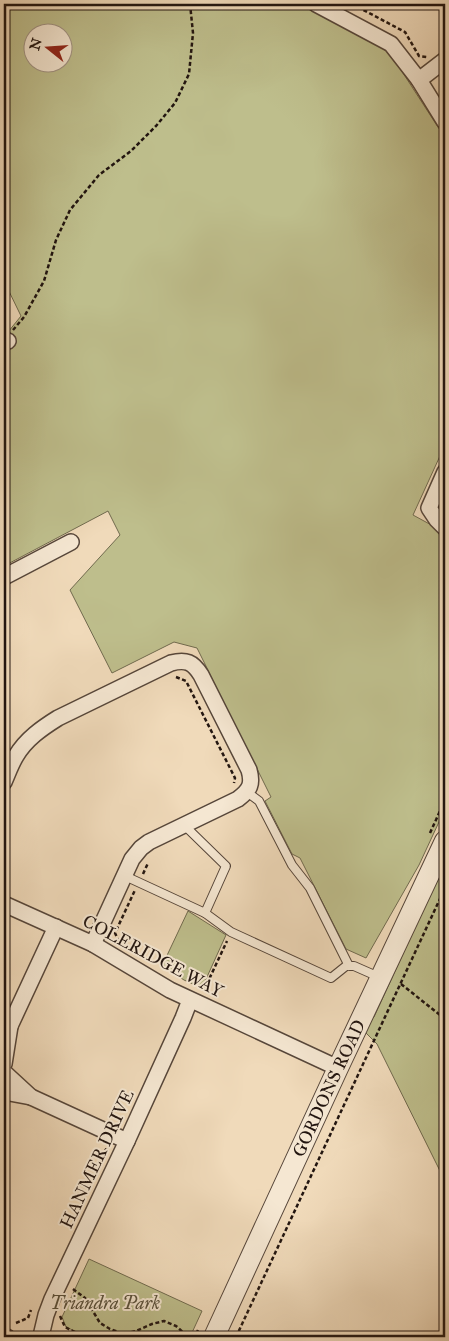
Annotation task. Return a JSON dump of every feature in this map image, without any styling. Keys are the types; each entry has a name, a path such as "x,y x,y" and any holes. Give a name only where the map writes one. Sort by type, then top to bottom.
{"street":[{"path":"316,4 391,44 419,80 445,122"},
{"path":"419,80 445,60"},
{"path":"445,472 429,508 445,528"},
{"path":"4,577 71,542"},
{"path":"4,782 16,756 30,738 58,718 171,663 181,660 188,662 196,667 201,675 249,770 250,786 247,792 238,799 149,842 141,848 132,859 93,944"},
{"name":"GORDONS ROAD","path":"214,1337 445,841"},
{"name":"COLERIDGE WAY","path":"4,904 93,944 190,1000 338,1068"},
{"path":"31,1097 4,1073 7,1031 56,927"},
{"name":"HANMER DRIVE","path":"40,1337 52,1299 127,1141 190,1000"},
{"path":"4,1092 31,1097 127,1141"}],"lane":[{"path":"247,792 259,800 292,865 310,888 349,966"},
{"path":"184,825 226,866 205,913"},
{"path":"125,876 205,913 231,932 332,978 346,966 354,966 381,978"}],"path":[{"path":"6,340 24,317 44,282 56,240 70,210 99,175 131,151 175,104 189,74 193,33 190,4"},
{"path":"445,82 445,92"},
{"path":"176,677 186,681 235,778 232,785"},
{"path":"236,1337 445,888"},
{"path":"203,991 231,932"},
{"path":"401,984 445,1019"},
{"path":"70,1296 73,1289 78,1291 85,1298 100,1323 124,1334 164,1321 176,1326 186,1337"},
{"path":"64,1309 60,1316 65,1327 82,1337"}],"green space":[{"path":"4,4 301,4 379,45 392,56 445,138 445,445 413,515 435,527 445,509 445,809 419,865 366,958 346,949 300,858 292,854 265,801 271,797 197,648 174,642 112,673 70,590 120,535 108,511 4,566 4,337 21,316 4,281"},
{"path":"445,862 445,1181 377,1044 363,1030 369,1020 374,1017"},
{"path":"188,911 226,935 202,988 184,980 162,966"},
{"name":"Triandra Park","path":"89,1259 202,1311 190,1337 88,1337 66,1327 62,1317"}]}
